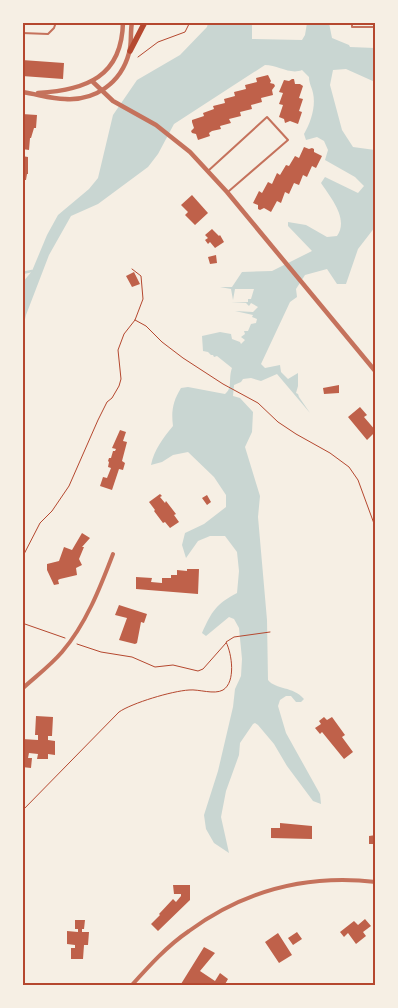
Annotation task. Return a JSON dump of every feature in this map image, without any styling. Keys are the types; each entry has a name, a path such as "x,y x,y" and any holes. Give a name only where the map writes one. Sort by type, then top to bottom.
{"main road":[{"path":"130,51 145,22"}],"street":[{"path":"30,93 67,90 93,82 113,60 121,43 123,22"},
{"path":"22,92 71,100 86,98 102,91 118,76 126,62 130,51 132,22"},
{"path":"93,82 119,105 171,135 190,152 227,192 376,372"},
{"path":"22,689 60,654 84,621 113,554"},
{"path":"131,986 151,964 188,932 220,911 250,896 293,884 312,881 334,879 376,882"}],"lane":[{"path":"22,33 48,34 54,28 56,22"},
{"path":"352,22 352,26 376,27"},
{"path":"208,171 268,117 288,140 227,192"}],"path":[{"path":"138,57 158,42 186,32 190,22"},
{"path":"22,558 40,523 52,511 70,486 107,402 112,398 119,386 121,379 118,350 124,334 135,320 143,299 140,276 132,269"},
{"path":"135,320 146,326 162,342 183,358 223,384 258,403 278,422 330,453 349,467 358,480 376,529"},
{"path":"22,623 101,652 132,657 155,668 172,664 198,671 203,669 226,642 234,637 270,632"},
{"path":"22,811 124,709 183,690 212,692 225,688 232,675 229,648 226,642"}],"shaded area":[{"path":"208,23 252,23 252,39 302,40 307,23 329,23 332,38 350,47 375,48 375,82 346,69 333,70 330,85 342,130 353,147 375,150 375,227 358,249 346,284 337,284 327,269 305,275 296,289 297,297 290,302 261,364 265,368 280,365 281,372 288,379 298,373 296,393 310,413 277,374 261,381 251,378 243,379 234,385 233,396 240,398 253,412 252,432 245,447 260,496 258,517 267,620 268,680 275,685 295,692 304,699 301,702 296,702 291,696 286,696 280,700 278,706 286,733 320,794 321,804 313,801 287,766 274,744 258,725 253,724 240,743 239,755 226,791 221,817 229,853 214,843 206,829 204,815 218,771 233,707 235,689 241,676 242,659 239,628 234,619 229,617 206,636 202,633 215,609 237,593 239,571 237,552 225,536 210,536 198,541 186,558 182,545 185,533 204,524 226,507 226,495 214,477 188,452 173,455 162,462 151,465 159,444 173,426 173,406 181,388 188,387 225,394 229,389 232,368 217,356 214,357 208,352 203,351 202,336 220,332 231,334 232,339 241,344 245,340 241,337 245,334 244,331 248,331 251,324 256,323 257,319 252,317 253,315 235,311 253,312 258,307 251,303 249,306 246,303 231,303 248,302 254,289 235,289 233,300 231,289 220,287 232,287 242,272 272,271 312,251 288,226 288,222 306,225 327,237 337,236 341,223 340,216 334,202 321,183 325,177 358,193 364,186 355,177 325,160 328,150 324,141 317,137 306,140 304,134 311,119 314,103 309,77 302,70 288,71 275,66 265,65 174,124 158,154 148,167 98,204 71,216 49,255 26,315 23,328 23,282 32,271 47,235 58,215 89,189 98,178 113,115 137,80 180,55 207,27"}],"building":[{"path":"22,60 64,63 63,79 22,76"},
{"path":"268,75 270,83 275,86 272,90 273,95 261,98 262,102 251,105 252,109 240,112 241,116 229,119 231,123 220,126 221,129 209,133 210,136 198,140 196,134 192,133 191,131 194,128 192,120 204,116 203,113 214,109 213,106 225,103 224,99 235,96 234,92 246,89 245,85 257,82 256,78"},
{"path":"294,79 295,84 303,86 299,98 303,99 299,111 302,112 298,124 290,121 285,123 284,119 279,117 283,105 279,104 283,93 279,92 284,80 289,81"},
{"path":"22,114 37,115 36,128 34,128 30,138 29,150 22,149"},
{"path":"304,147 314,149 314,152 322,156 316,168 312,166 307,177 303,175 299,185 294,183 289,194 285,192 281,203 277,201 271,212 264,208 258,209 258,205 253,203 259,191 262,193 268,182 272,184 277,173 280,175 295,156 299,158"},
{"path":"22,156 28,157 26,180 22,180"},
{"path":"192,195 208,213 195,225 185,215 188,212 181,205"},
{"path":"212,229 220,235 224,242 215,248 210,242 208,244 205,240 208,238 205,235"},
{"path":"216,255 217,263 210,264 208,257"},
{"path":"134,272 140,284 132,287 126,276"},
{"path":"339,385 339,393 324,394 323,388"},
{"path":"360,407 367,415 364,417 376,431 367,440 348,417"},
{"path":"120,430 126,432 123,441 127,442 122,461 125,463 123,470 119,469 112,490 100,486 103,477 107,478 111,468 108,467 108,461 116,449 112,448"},
{"path":"160,494 162,496 160,497 165,503 166,501 176,514 174,515 179,522 170,528 165,522 163,523 149,502"},
{"path":"207,495 211,502 207,505 202,498"},
{"path":"82,533 90,538 82,547 84,547 79,559 82,565 76,568 77,575 60,579 58,580 59,584 54,585 47,570 47,564 59,561 64,547 72,550"},
{"path":"187,569 199,569 198,594 136,589 136,577 152,578 151,582 162,583 162,578 171,578 171,575 177,575 177,570 187,571"},
{"path":"119,605 147,614 144,623 141,622 137,643 135,644 119,640 127,618 115,615"},
{"path":"36,716 53,717 52,736 48,736 48,740 55,741 55,755 48,754 48,759 37,759 38,754 29,753 28,758 32,758 31,768 22,767 22,757 24,757 25,753 22,753 22,739 38,740 38,735 35,735"},
{"path":"324,717 327,720 332,717 345,735 342,737 353,752 344,759 322,732 320,734 315,728 321,724 319,721"},
{"path":"280,823 312,826 312,839 271,838 271,828 280,828"},
{"path":"376,835 376,848 373,848 373,844 369,844 369,836"},
{"path":"173,885 190,885 190,900 158,931 151,924 173,899 176,902 181,896 181,894 174,894"},
{"path":"365,919 371,926 363,932 366,936 356,944 348,933 344,937 340,932 354,921 358,925"},
{"path":"75,920 85,920 82,932 89,932 88,945 84,945 83,959 71,959 71,948 75,948 75,945 67,944 67,931 78,932 78,929 75,929"},
{"path":"297,932 302,939 293,945 288,938"},
{"path":"278,933 292,955 279,963 265,942"},
{"path":"204,947 215,953 200,971 215,981 220,973 228,979 224,986 183,986 181,984"}],"waterway":[{"path":"22,273 32,271"}]}
